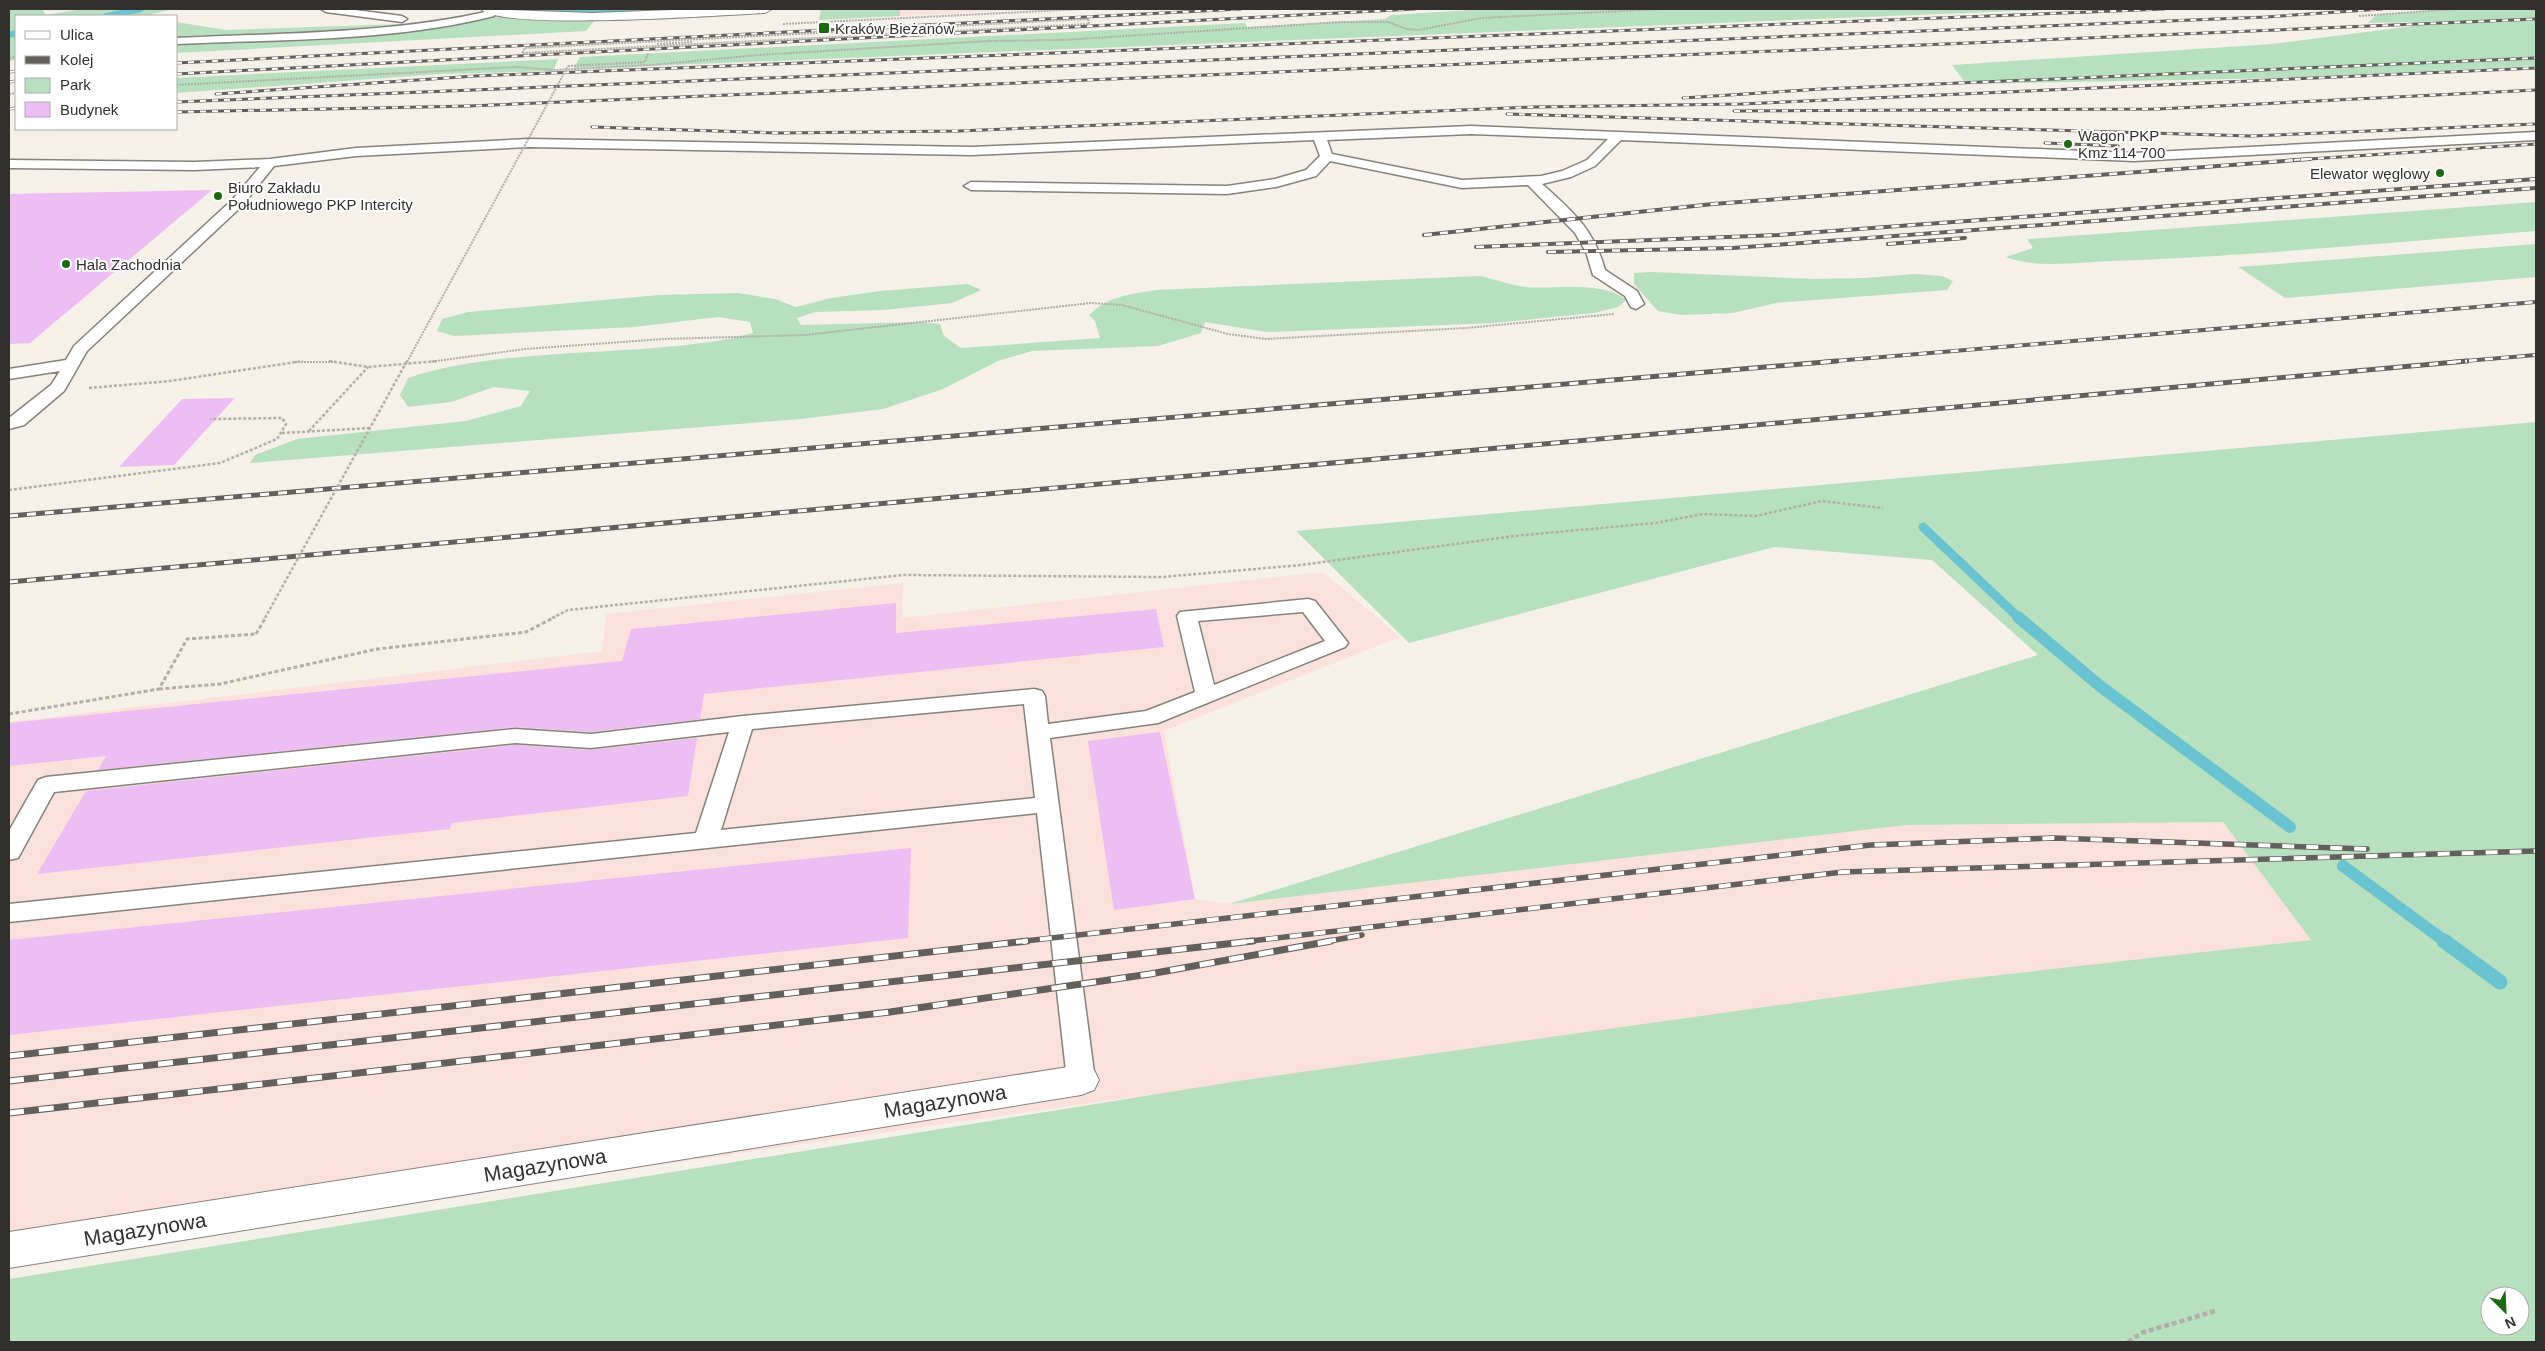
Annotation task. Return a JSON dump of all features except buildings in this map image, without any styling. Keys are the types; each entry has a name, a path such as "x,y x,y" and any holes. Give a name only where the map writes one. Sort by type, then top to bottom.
{"street":[{"path":"493,11 576,18 657,16 766,9"},
{"name":"Magazynowa","path":"9,1250 1081,1080"}],"lane":[{"path":"326,9 381,17 417,19 463,19 493,11"},
{"path":"178,41 363,32 446,24 493,11"},
{"path":"178,30 250,37"},
{"path":"9,164 195,166 270,163 356,152 529,143 972,150 1471,130 2134,157 2536,136"},
{"path":"1319,136 1327,157"},
{"path":"1327,157 1462,184 1531,180 1566,174 1591,163 1618,136"},
{"path":"1301,195 1299,186 1327,157"},
{"path":"9,424 18,421 58,388 80,348 237,203 270,163"},
{"path":"971,186 1227,190 1276,183 1311,173"},
{"path":"1531,180 1571,219 1590,243 1598,272 1632,294 1636,304"},
{"path":"9,374 70,364"},
{"path":"1039,732 1150,718 1338,642 1308,604 1187,616 1206,695"},
{"path":"9,852 46,785 515,736 591,741 743,723 1034,696 1049,804 1081,1080"},
{"path":"706,840 743,723"},
{"path":"9,913 1049,804"}],"path":[{"path":"778,24 1084,9"},
{"path":"178,85 516,67 556,70 988,41 1063,40 1341,22 1388,22 1407,29 1419,30 1480,18 1662,9"},
{"path":"2359,16 2457,9"},
{"path":"657,44 693,42 1088,19 1089,24 693,42 525,48 522,53 693,42"},
{"path":"159,689 187,639 256,634 371,428 568,66 645,62 648,53"},
{"path":"58,388 103,388 170,381 304,361 328,361 368,367 418,364 525,349 663,339 805,335 1091,303 1122,305 1228,334 1266,339 1466,328 1617,314 1632,309 1636,304"},
{"path":"309,431 317,419 335,403 368,367"},
{"path":"9,490 220,463 277,439 286,424 282,418 210,419"},
{"path":"282,433 371,428"},
{"path":"9,714 159,689 220,684 377,649 526,632 568,610 903,575 1162,577 1301,566 1514,536 1656,523 1703,514 1756,516 1822,502 1883,508"},
{"path":"2128,1342 2141,1333 2215,1311"}],"shaded area":[{"path":"900,9 1039,9 900,16"},
{"path":"1323,572 1400,637 1164,731 1195,899 1229,904 1907,825 2223,822 2311,940 1964,979 9,1257 9,722 602,651 606,614 903,583 902,618"}],"green space":[{"path":"9,9 42,9 46,15 15,15 15,60 9,61"},
{"path":"82,9 173,9 148,15 46,15"},
{"path":"510,9 739,9 656,14 530,12"},
{"path":"821,9 900,9 900,16 819,20"},
{"path":"1487,9 2065,9 573,69 580,57 1245,23 1247,27 1385,19 1391,15"},
{"path":"2446,9 2536,9 2536,66 2285,78 1966,84 1952,65 2272,44 2452,21 2368,23 2376,15"},
{"path":"500,15 594,21 586,31 178,53 178,22 226,30 433,23 439,27"},
{"path":"558,59 553,71 442,74 178,93 178,78"},
{"path":"2536,202 2536,231 2165,259 2044,264 2017,261 2006,257 2033,248 2027,239"},
{"path":"2536,244 2536,277 2285,298 2238,267"},
{"path":"1651,272 1813,279 1865,278 1914,274 1942,276 1953,281 1947,290 1776,303 1733,313 1681,315 1658,311 1634,284 1634,273"},
{"path":"1480,276 1525,287 1578,287 1605,290 1626,300 1618,307 1594,313 1495,323 1267,332 1205,322 1201,333 1158,346 1032,351 998,361 943,389 883,409 801,419 250,463 255,455 297,439 466,421 521,406 530,391 494,387 451,402 408,407 400,395 408,378 436,370 466,364 530,356 692,344 729,339 753,333 750,322 718,317 634,327 454,336 437,331 442,319 468,312 659,295 738,293 775,299 796,307 831,298 880,291 968,284 981,290 952,303 884,310 815,312 797,318 801,325 918,322 940,324 944,336 961,348 1100,338 1095,321 1089,315 1096,309 1120,297 1156,290"},
{"path":"2536,422 2536,1342 9,1342 9,1279 1238,1081 1964,979 2311,940 2223,822 1907,825 1229,904 2038,655 1932,560 1774,547 1409,643 1296,531"}],"waterway":[{"path":"111,15 141,9"},
{"path":"543,9 633,9"},
{"path":"9,35 15,33"},
{"path":"1923,527 2019,618"},
{"path":"2018,617 2100,686 2290,827"},
{"path":"2343,866 2446,942"},
{"path":"2444,941 2500,982"}],"railway":[{"path":"178,63 1241,9"},
{"path":"178,74 1415,9"},
{"path":"216,94 475,76 2164,9"},
{"path":"178,102 2266,17 2382,9"},
{"path":"178,112 469,106 2536,19"},
{"path":"1683,98 1822,89 2536,58"},
{"path":"592,127 778,133 959,131 1533,107 1741,104 2536,68"},
{"path":"9,72 15,71"},
{"path":"9,82 15,81"},
{"path":"1734,111 2158,109 2536,90"},
{"path":"9,109 15,108"},
{"path":"1507,114 2251,136 2536,124"},
{"path":"2045,143 2118,146"},
{"path":"2294,160 2536,144"},
{"path":"1424,235 1713,204 2310,159"},
{"path":"1476,247 1778,235 2536,179"},
{"path":"1548,252 1733,248 2536,188"},
{"path":"1888,244 1965,238"},
{"path":"1823,362 2536,302"},
{"path":"2453,362 2536,355"},
{"path":"9,516 1837,361"},
{"path":"9,582 2467,361"},
{"path":"1016,942 1871,845 2054,838 2367,849"},
{"path":"1242,942 1843,872 2536,851"},
{"path":"1324,942 1362,935"},
{"path":"9,1056 1027,941"},
{"path":"9,1081 1253,941"},
{"path":"9,1113 890,1012 1150,974 1331,941"}],"place":[{"name":"Kraków Bieżanów","path":"824,28"},
{"name":"Wagon PKP Kmz 114 700","path":"2068,144"},
{"name":"Elewator węglowy","path":"2440,173"},
{"name":"Biuro Zakładu Południowego PKP Intercity","path":"218,196"},
{"name":"Hala Zachodnia","path":"66,264"}]}
